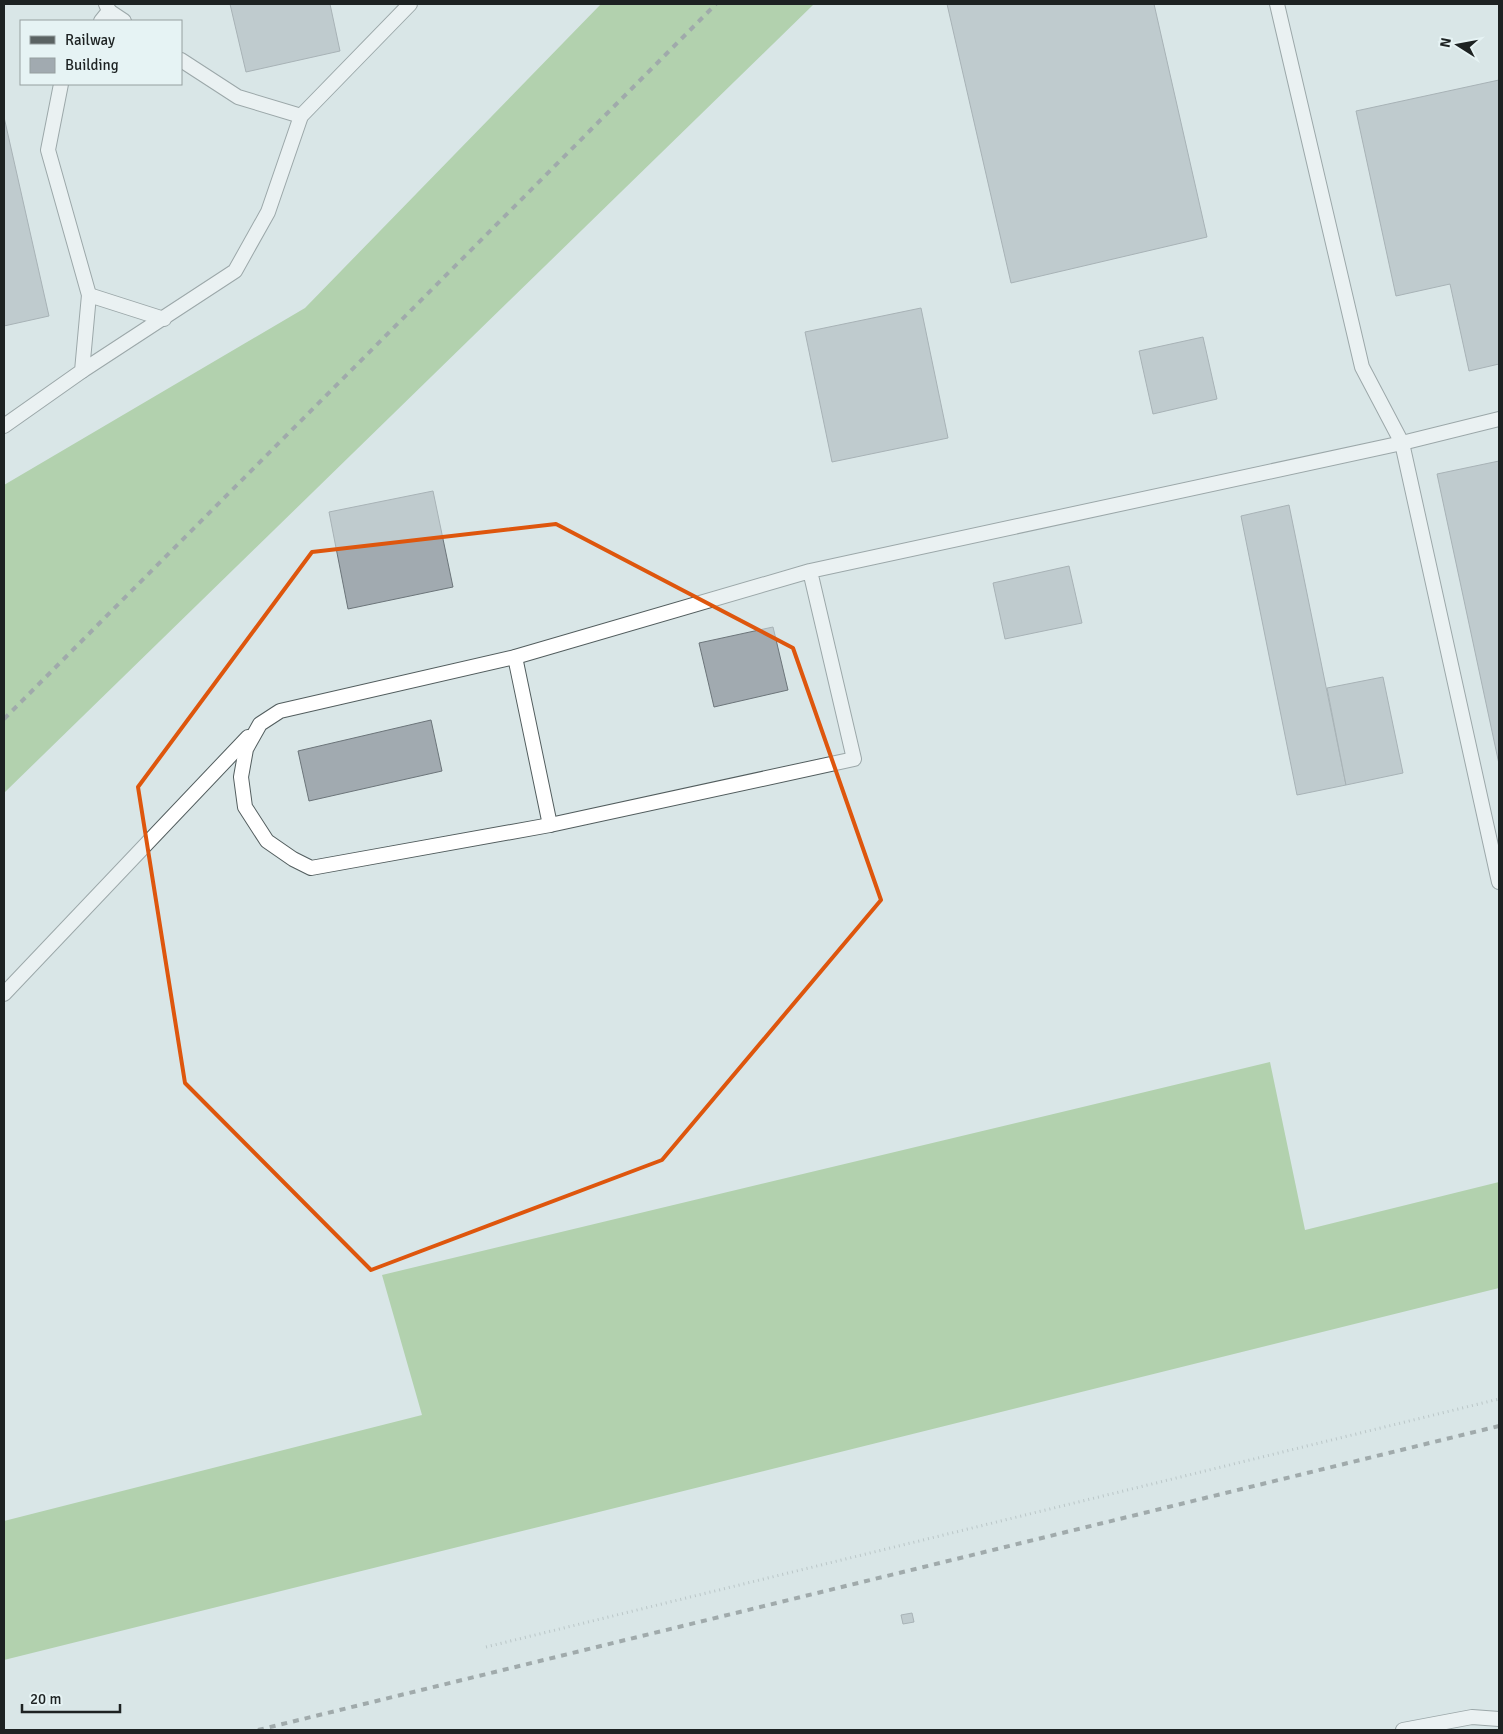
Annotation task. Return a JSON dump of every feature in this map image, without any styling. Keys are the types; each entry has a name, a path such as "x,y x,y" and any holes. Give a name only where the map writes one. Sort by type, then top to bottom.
{"lane":[{"path":"4,426 82,371 235,272 268,212 301,116 410,4"},
{"path":"1277,4 1362,368 1402,443 1499,882"},
{"path":"105,12 122,20"},
{"path":"182,61 238,97 301,116"},
{"path":"61,85 48,150 89,295 82,371"},
{"path":"89,295 164,319"},
{"path":"4,994 260,724 280,711 515,657 810,571 1402,443 1499,419"},
{"path":"260,724 246,749 241,777 245,807 267,841 293,860 311,868 550,825 854,759 810,571"},
{"path":"515,657 550,825"},
{"path":"1402,1730 1472,1717 1499,1719"}],"path":[{"path":"486,1647 1499,1399"}],"highlighted area":[{"path":"556,524 793,648 881,900 662,1160 371,1270 185,1083 138,787 312,552"}],"green space":[{"path":"601,4 814,4 4,793 4,485 305,308"},
{"path":"1270,1062 1305,1230 1499,1182 1499,1288 4,1660 4,1521 422,1415 382,1275"}],"building":[{"path":"230,4 330,4 340,51 246,72"},
{"path":"947,4 1154,4 1207,237 1011,283"},
{"path":"1499,80 1499,364 1469,371 1450,284 1396,296 1356,111"},
{"path":"4,117 49,316 4,326"},
{"path":"921,308 948,438 832,462 805,332"},
{"path":"1203,337 1217,399 1153,414 1139,351"},
{"path":"1499,461 1499,764 1437,474"},
{"path":"433,491 453,587 348,609 329,512"},
{"path":"1289,505 1346,785 1297,795 1241,516"},
{"path":"1069,566 1082,623 1005,639 993,583"},
{"path":"773,627 788,690 714,707 699,643"},
{"path":"1383,677 1403,773 1346,785 1327,688"},
{"path":"431,720 442,771 309,801 298,751"},
{"path":"912,1613 914,1622 903,1624 901,1615"}],"railway":[{"path":"4,719 716,4"},
{"path":"258,1730 1499,1426"}]}
